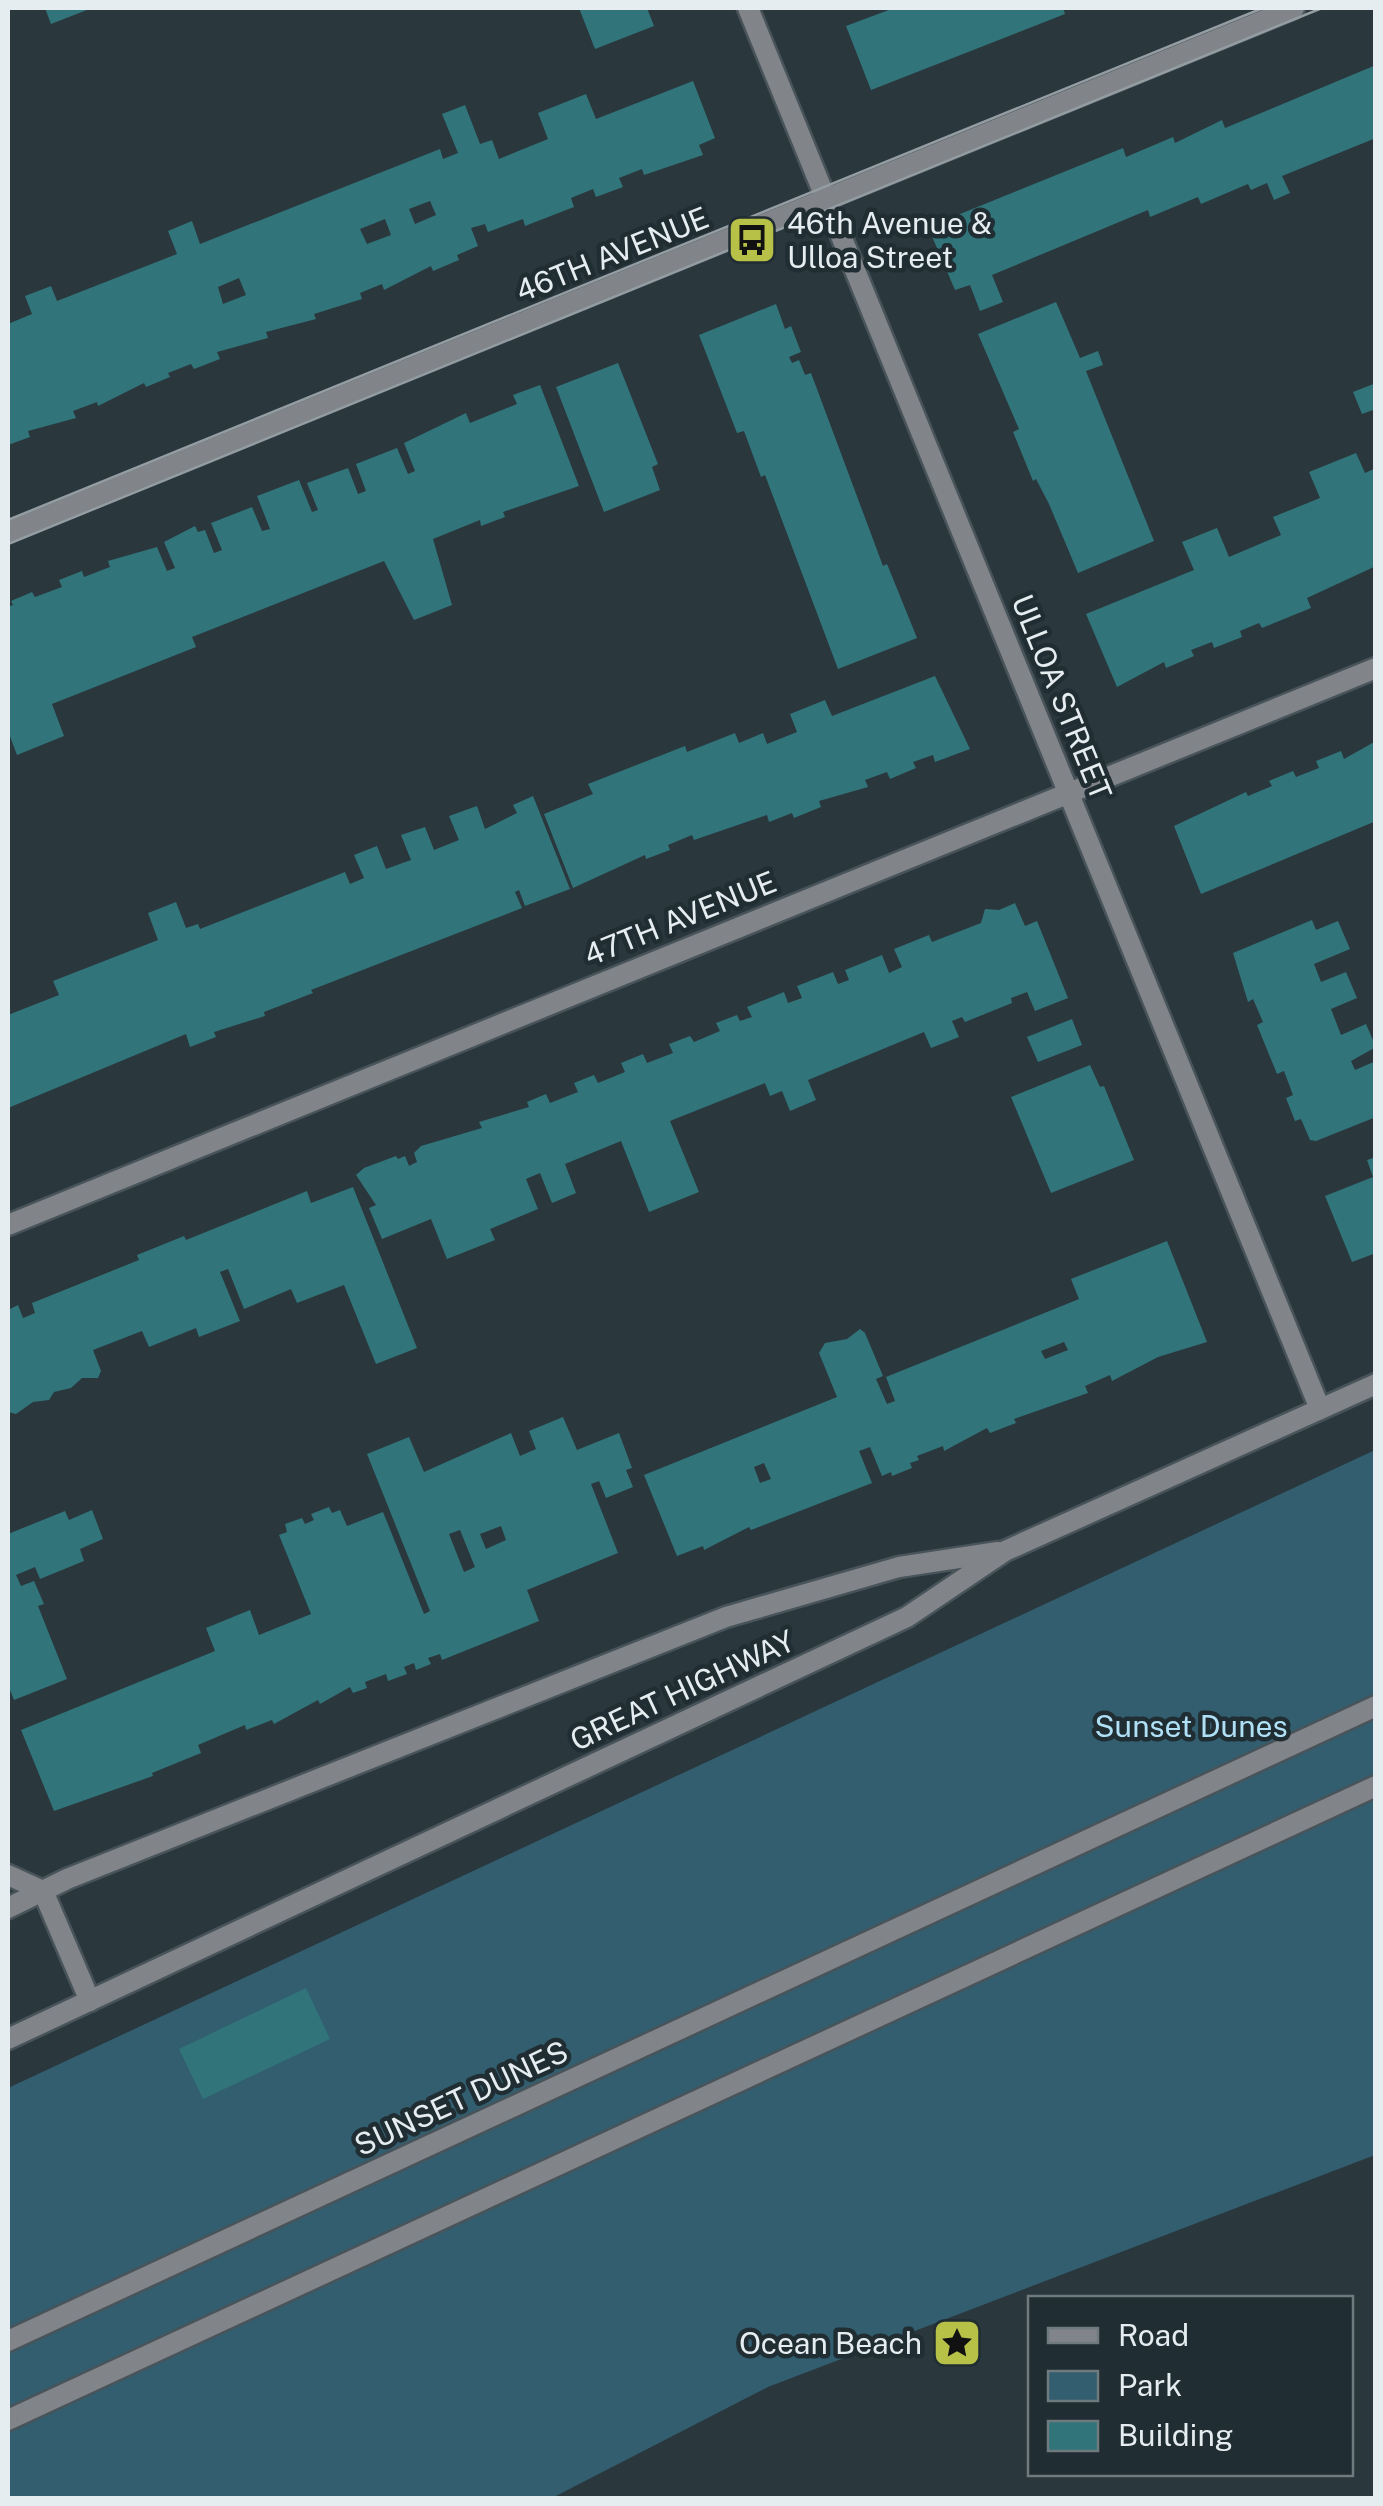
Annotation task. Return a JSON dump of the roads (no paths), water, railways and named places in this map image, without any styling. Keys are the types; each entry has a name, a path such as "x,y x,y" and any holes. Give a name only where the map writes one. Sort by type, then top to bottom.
{"street":[{"name":"ULLOA STREET","path":"748,8 1320,1409"},
{"name":"46TH AVENUE","path":"8,532 1294,8"},
{"name":"47TH AVENUE","path":"8,1225 1376,668"},
{"name":"GREAT HIGHWAY","path":"9,2035 90,2001 908,1618 1005,1551 1376,1384"},
{"path":"8,1908 43,1890 726,1616 899,1567 1005,1551"},
{"name":"SUNSET DUNES","path":"8,2341 1376,1706"},
{"path":"8,2420 1376,1786"},
{"path":"8,1874 43,1890 90,2001"}],"tram line":[{"path":"8,520 1263,8"},
{"path":"8,544 1322,8"}],"place":[{"name":"46th Avenue & Ulloa Street","path":"752,240"},
{"name":"Ocean Beach","path":"957,2343"}],"park label":[{"name":"Sunset Dunes","path":"1191,1726"}]}
